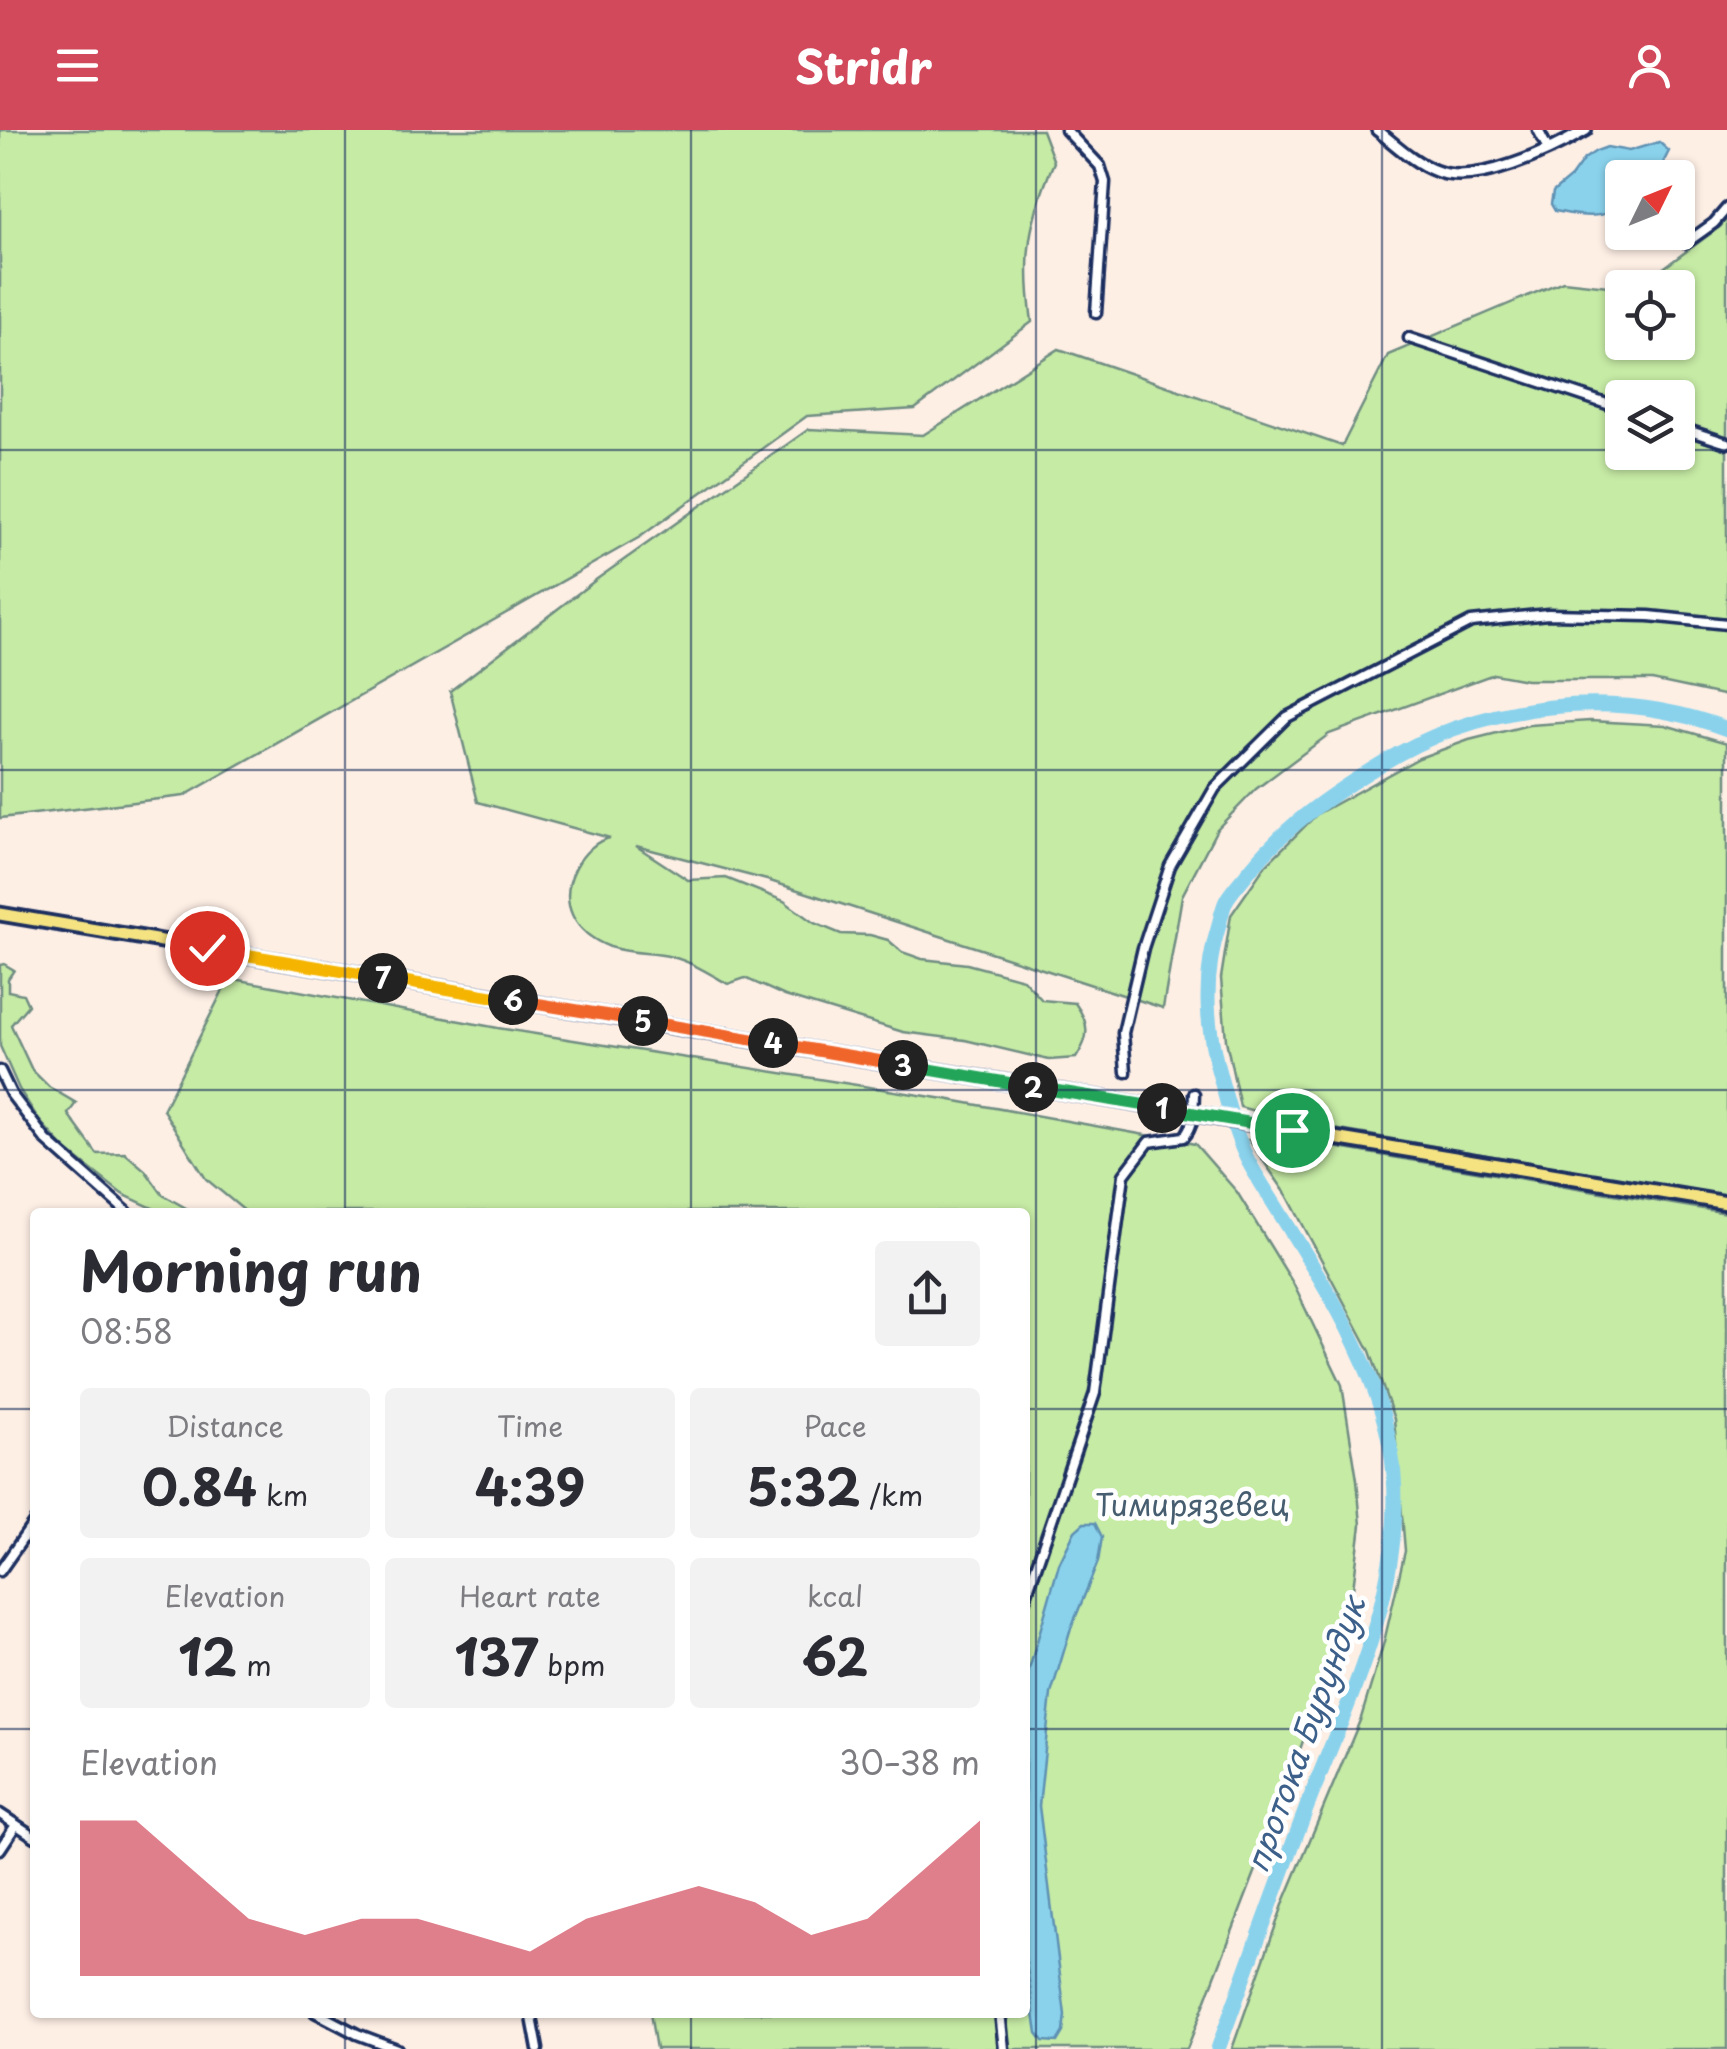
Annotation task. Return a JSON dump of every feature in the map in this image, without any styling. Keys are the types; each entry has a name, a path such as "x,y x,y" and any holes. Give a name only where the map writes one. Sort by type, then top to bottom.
{"main road":[{"path":"0,914 1727,1203"}],"street":[{"path":"1066,130 1100,166 1105,182 1096,313"},
{"path":"1377,130 1433,170 1450,175 1506,166 1586,130"},
{"path":"1538,130 1548,149"},
{"path":"1695,236 1727,208"},
{"path":"1409,338 1605,403"},
{"path":"1695,432 1727,442"},
{"path":"1126,1072 1124,1033 1143,948 1170,866 1215,788 1287,717 1471,622 1582,615 1650,616 1727,624"},
{"path":"0,1071 11,1094 46,1140 122,1208"},
{"path":"1030,1584 1094,1392 1124,1175 1149,1142 1188,1133 1194,1094"},
{"path":"0,1571 30,1528"},
{"path":"0,1814 30,1831"},
{"path":"0,1849 16,1825"},
{"path":"326,2018 397,2049"},
{"path":"532,2018 538,2049"},
{"path":"1001,2018 1004,2049"}],"green space":[{"path":"0,130 1042,130 1054,162 1038,203 1030,240 1032,322 915,409 807,416 640,537 184,796 0,818"},
{"path":"1727,218 1727,696 1652,680 1526,680 1494,674 1329,734 1256,789 1217,829 1182,896 1163,1008 767,880 636,846 688,880 726,878 784,901 814,923 841,934 870,935 888,940 902,952 922,959 967,964 1023,979 1042,1000 1075,1003 1086,1031 1076,1058 1049,1060 965,1040 903,1032 785,996 745,978 728,984 679,959 610,947 578,925 568,893 582,857 610,838 478,802 450,691 597,579 809,429 923,435 1059,349 1342,446 1388,355 1563,281 1605,286 1605,360 1695,360 1695,270 1661,270 1688,250 1695,250 1695,245"},
{"path":"1590,721 1665,725 1727,743 1727,1196 1293,1122 1240,1107 1226,1040 1221,978 1231,915 1265,866 1317,814 1419,758 1529,725"},
{"path":"0,965 14,970 8,979 8,991 23,994 28,1005 11,1025 32,1070 49,1087 76,1103 68,1114 97,1154 125,1153 145,1170 163,1195 186,1208 152,1208 122,1194 65,1149 39,1120 19,1089 0,1046"},
{"name":"Тимирязевец","path":"229,978 498,1028 945,1099 1195,1144 1237,1192 1293,1283 1342,1385 1361,1525 1351,1604 1276,1818 1187,2049 656,2049 651,2018 1030,2018 1030,1208 241,1208 206,1179 163,1110"},
{"path":"1249,1140 1291,1140 1727,1213 1727,2049 1232,2049 1284,1902 1361,1718 1405,1551 1394,1419 1370,1351 1287,1195"}],"water":[{"path":"1659,142 1669,151 1664,160 1605,160 1605,213 1582,216 1555,211 1551,204 1553,192 1584,159 1607,147 1629,151"},
{"path":"1084,1523 1095,1523 1102,1537 1098,1562 1070,1631 1051,1694 1039,1806 1065,2015 1057,2042 1043,2041 1037,2033 1030,1988 1030,1666 1059,1564 1075,1531"}],"waterway":[{"name":"протока Бурундук","path":"1218,2049 1370,1644 1382,1603 1395,1519 1388,1435 1376,1394 1341,1315 1247,1158 1222,1084 1212,1044 1208,985 1224,905 1263,854 1310,812 1381,764 1462,726 1505,714 1595,705 1640,708 1727,729"}],"route":[{"path":"207,948 1292,1130"}]}
